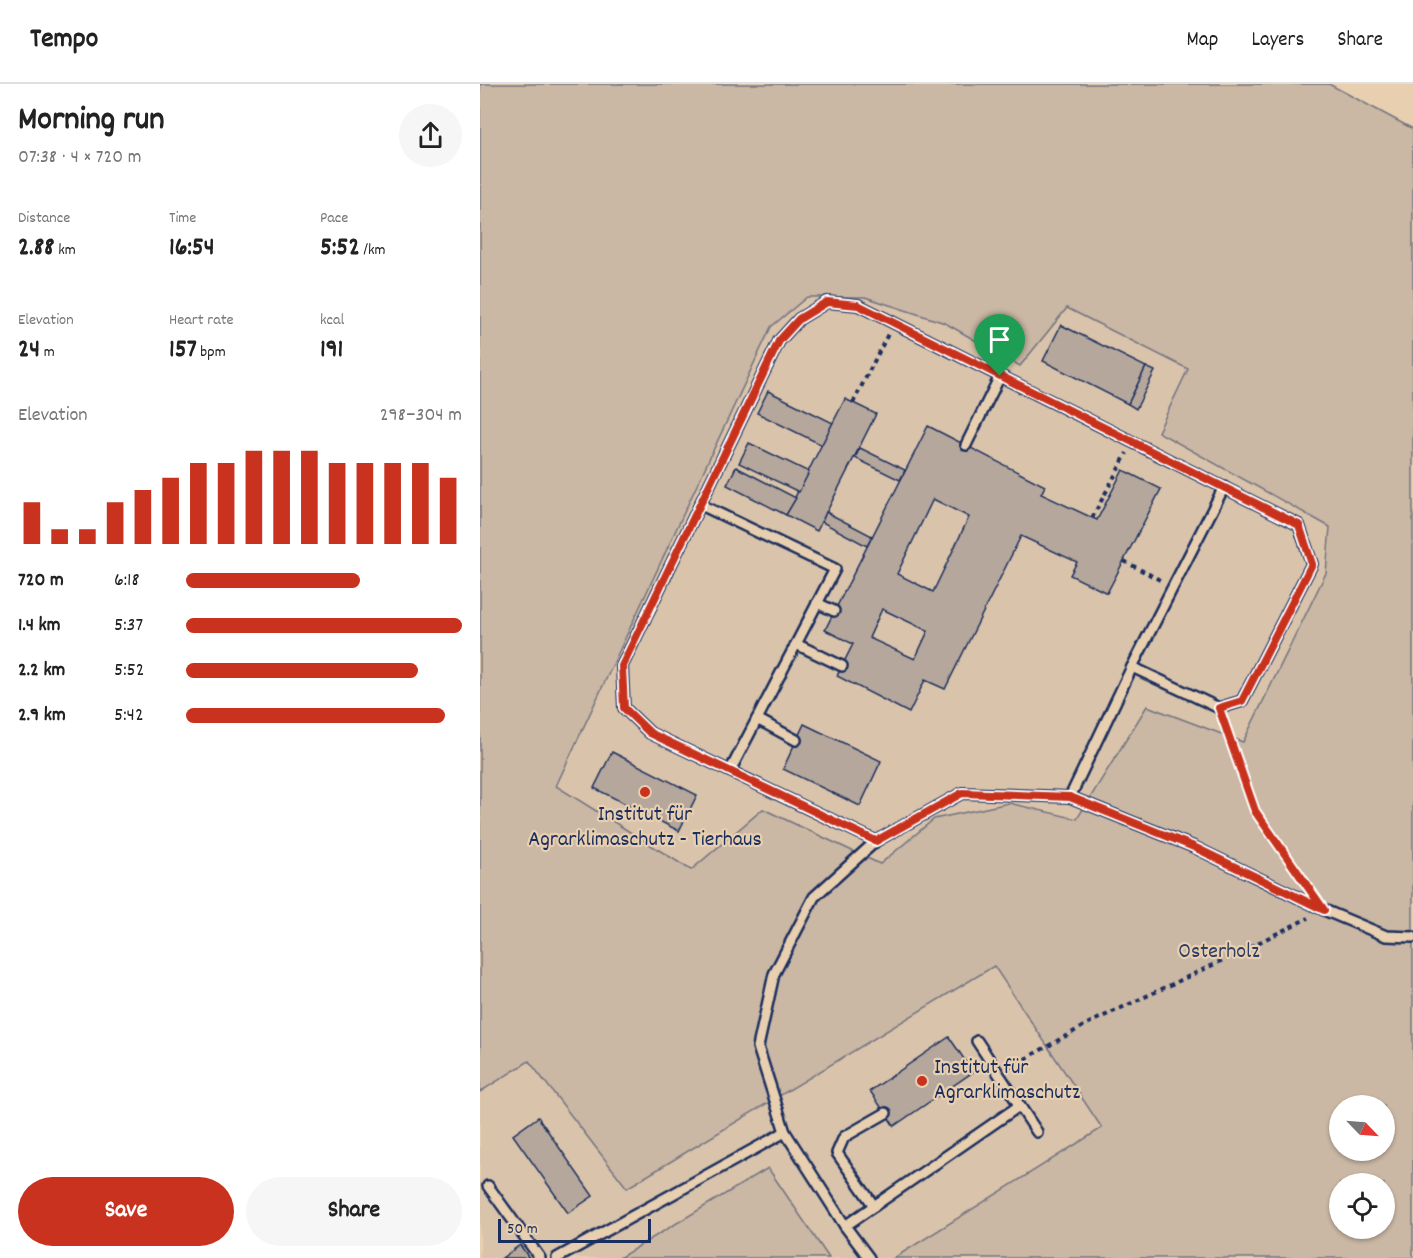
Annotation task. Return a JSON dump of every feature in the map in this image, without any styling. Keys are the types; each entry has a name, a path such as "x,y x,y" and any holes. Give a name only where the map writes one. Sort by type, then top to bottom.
{"lane":[{"path":"876,841 650,733 624,708 622,666 779,341 799,319 827,302 858,305 1299,525 1312,564 1242,701 1219,708 1132,667"},
{"path":"966,446 1000,376"},
{"path":"1070,797 1172,586 1224,487"},
{"path":"701,505 835,569 730,771"},
{"path":"817,603 834,611"},
{"path":"796,644 842,666"},
{"path":"757,719 796,740"},
{"path":"869,1258 845,1226 785,1132 758,1047 774,974 814,897 876,841 962,793 1070,797 1194,847 1324,910 1386,936 1413,937"},
{"path":"977,1041 1037,1132"},
{"path":"845,1226 1019,1106"},
{"path":"874,1206 837,1153 844,1137 886,1113"},
{"path":"557,1258 785,1132"},
{"path":"488,1186 540,1258"}],"path":[{"path":"853,403 894,323"},
{"path":"1092,518 1132,442"},
{"path":"1124,561 1172,586"},
{"path":"998,1074 1089,1023 1324,910 1255,811 1219,708"}],"shaded area":[{"name":"Osterholz","path":"480,84 1329,84 1413,129 1413,1258 480,1258"}],"green space":[{"name":"Osterholz","path":"480,84 1329,84 1413,129 1413,1258 894,1258 1102,1128 994,966 627,1188 529,1061 480,1092","holes":["807,297 865,297 945,323 1020,366 1067,308 1188,369 1158,432 1330,527 1326,573 1243,742 1147,706 1077,819 1009,803 934,819 880,864 763,809 691,870 556,786 771,327"]},
{"path":"768,1168 829,1258 619,1258"}],"building":[{"path":"1061,325 1146,367 1128,404 1043,361"},
{"path":"1146,367 1155,371 1136,409 1128,404"},
{"path":"768,391 833,423 822,445 757,413"},
{"path":"845,399 876,414 817,531 786,515"},
{"path":"928,426 1045,486 1041,494 1097,520 1123,470 1161,489 1107,593 1070,575 1077,562 1021,536 945,689 925,680 909,713 837,676 853,644 825,630","holes":["933,499 969,517 933,592 897,574","882,609 928,631 915,659 869,638"]},
{"path":"749,443 809,472 799,492 739,463"},
{"path":"860,448 905,470 900,480 855,458"},
{"path":"736,467 796,498 786,515 727,485"},
{"path":"826,512 872,536 867,546 822,522"},
{"path":"804,724 881,761 860,806 783,769"},
{"name":"Institut für Agrarklimaschutz - Tierhaus","path":"612,752 697,795 679,831 594,788"},
{"name":"Institut für Agrarklimaschutz","path":"949,1037 973,1072 894,1126 870,1091"},
{"path":"538,1117 593,1196 568,1213 513,1135"},
{"path":"520,1245 529,1258 502,1258"}],"place":[{"name":"Institut für Agrarklimaschutz - Tierhaus","path":"645,792"},
{"name":"Institut für Agrarklimaschutz","path":"922,1081"}],"route":[{"path":"827,302 858,305 1000,376 1299,525 1312,564 1242,701 1219,708 1255,811 1324,910 1194,847 1070,797 962,793 876,841 650,733 624,708 622,666 779,341 799,319 827,302"}]}
